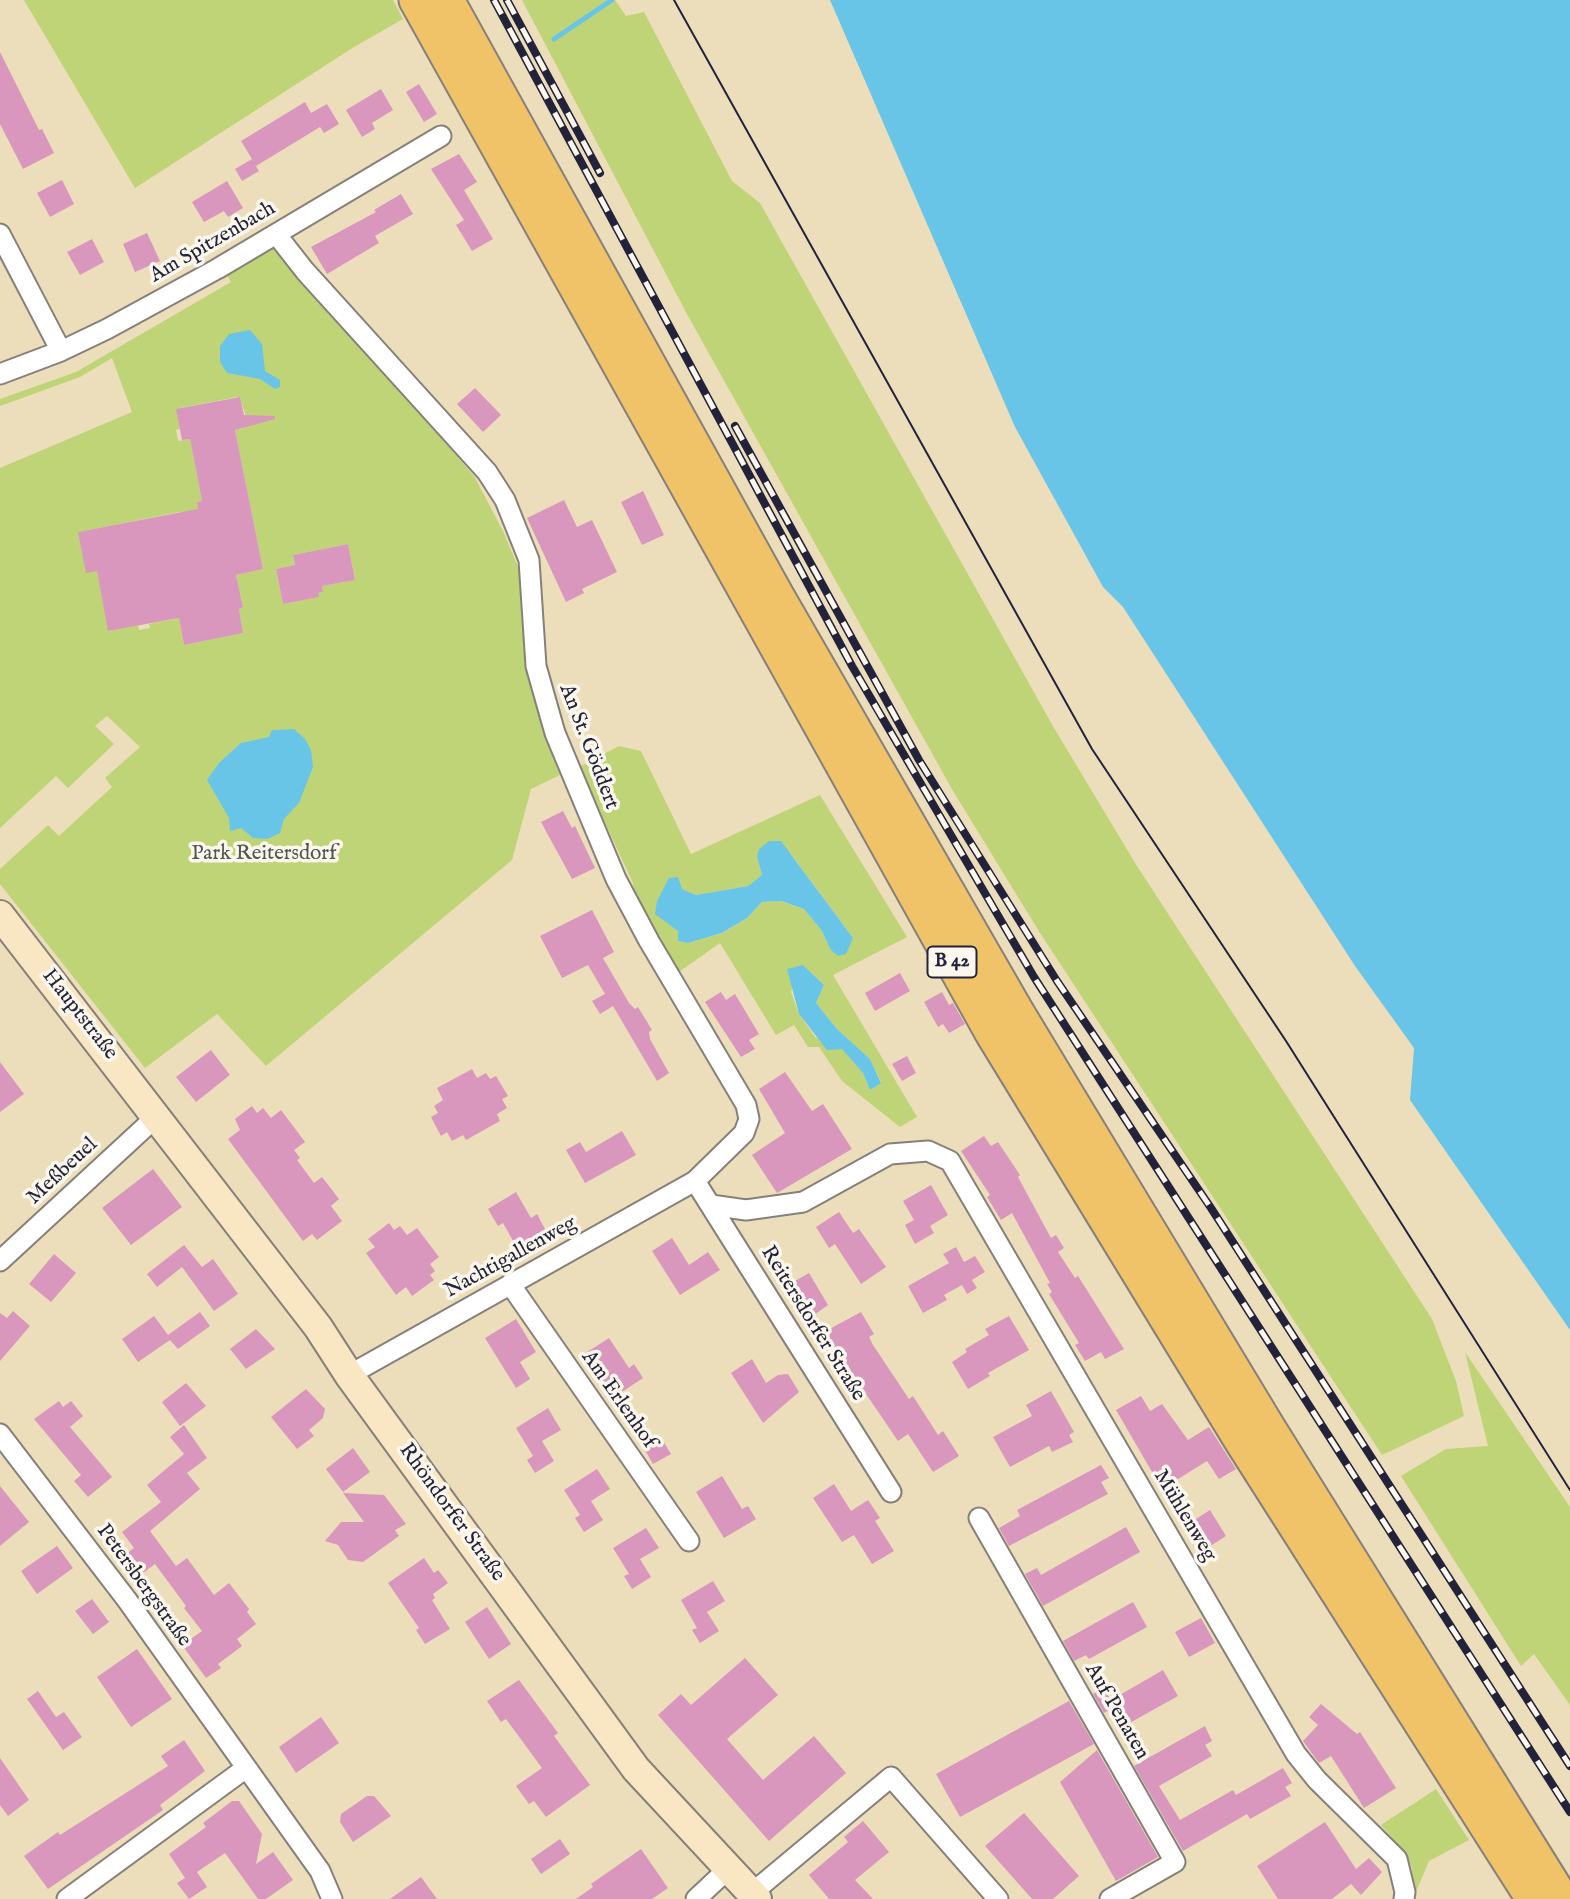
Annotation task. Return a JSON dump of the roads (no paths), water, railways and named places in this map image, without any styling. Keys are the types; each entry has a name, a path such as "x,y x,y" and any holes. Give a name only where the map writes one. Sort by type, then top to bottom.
{"highway":[{"name":"B 42","path":"416,0 992,1033 1242,1442 1533,1899"},
{"name":"B 42","path":"447,0 769,582 1017,1012 1283,1450 1562,1899"}],"main road":[{"name":"Hauptstraße","path":"0,915 156,1116"},
{"name":"Rhöndorfer Straße","path":"156,1116 318,1326 349,1375 636,1769 755,1896"}],"street":[{"name":"Am Spitzenbach","path":"0,374 61,351 156,302 441,136"},
{"name":"An St. Göddert","path":"276,233 304,271 487,472 505,500 529,561 536,666 555,733 616,880 746,1105 749,1119 744,1133 695,1181"},
{"path":"0,234 61,351"},
{"name":"Meßbeuel","path":"0,1261 156,1116"},
{"name":"Mühlenweg","path":"711,1205 746,1210 803,1202 890,1154 928,1151 950,1161 1296,1754 1317,1780 1397,1859 1405,1892 1404,1899"},
{"name":"Reitersdorfer Straße","path":"695,1181 891,1492"},
{"name":"Nachtigallenweg","path":"349,1375 695,1181"},
{"name":"Am Erlenhof","path":"510,1284 689,1541"},
{"name":"Petersbergstraße","path":"0,1434 127,1600 320,1871 332,1899"},
{"name":"Auf Penaten","path":"979,1518 1175,1862 1110,1899"},
{"path":"67,1899 246,1768"},
{"path":"755,1896 891,1777 998,1899"},
{"path":"696,1899 729,1868"}],"water":[{"path":"830,0 1570,0 1570,1330 1410,1100 1414,1048 1355,966 1123,607 1103,587 1015,427"},
{"path":"250,330 262,344 265,371 280,380 280,387 275,389 260,379 227,373 220,362 220,346 229,334"},
{"path":"294,729 305,739 311,750 313,767 299,803 284,819 280,833 267,839 253,838 241,828 230,831 229,818 207,780 219,763 241,743 269,737 272,730"},
{"path":"769,841 781,841 853,938 846,954 838,956 830,949 822,931 804,909 781,901 762,902 747,918 722,933 688,943 678,941 678,931 655,914 657,901 669,878 678,877 682,889 696,895 748,886 762,875 757,857 759,849"},
{"path":"803,965 824,985 816,1003 837,1029 870,1059 881,1083 870,1090 863,1073 842,1049 827,1050 799,1014 787,969"}],"waterway":[{"path":"554,39 612,0"}],"tram line":[{"path":"674,0 1092,749 1286,1041 1570,1490"}],"railway":[{"path":"494,0 852,666 1034,977 1570,1812"},
{"path":"507,0 600,173"},
{"path":"735,426 919,760 1057,981 1211,1208 1570,1766"}],"park label":[{"name":"Park Reitersdorf","path":"264,855"}]}
